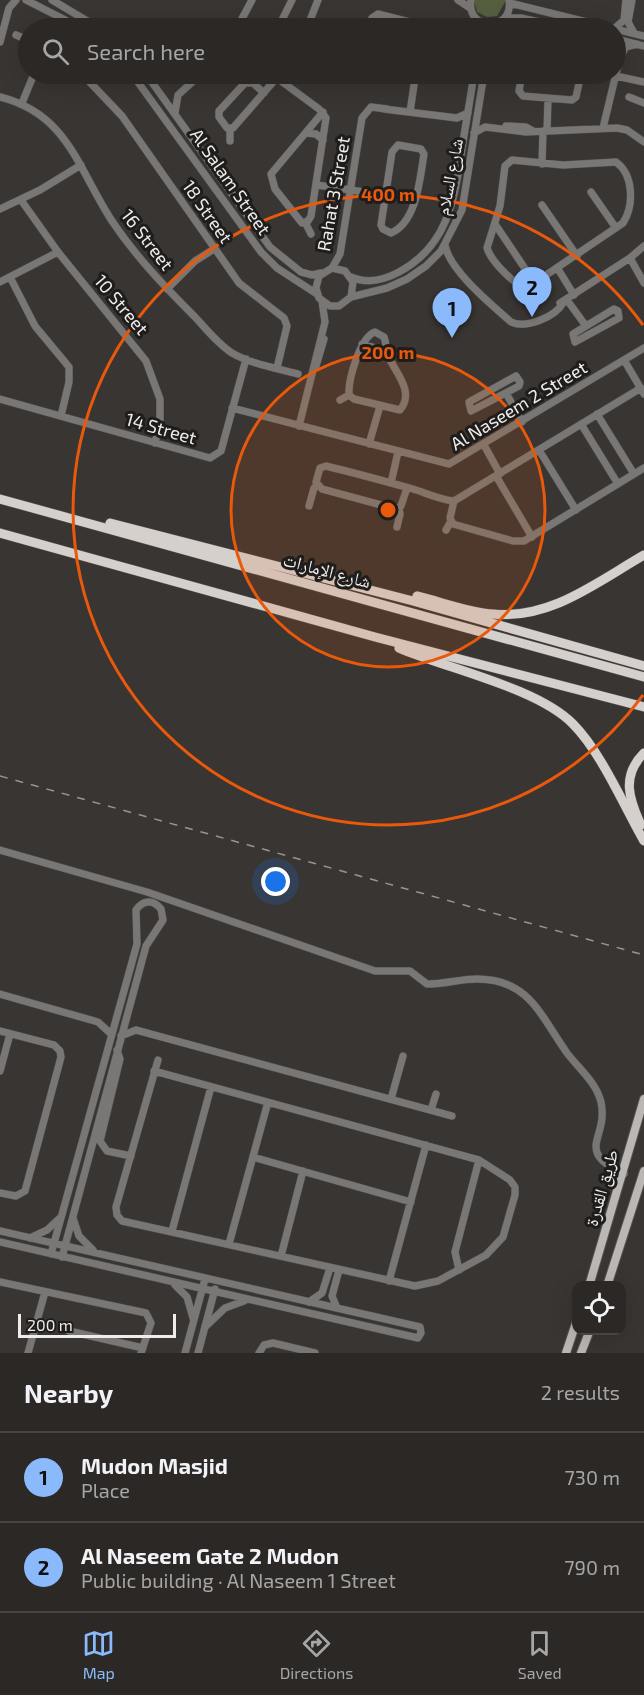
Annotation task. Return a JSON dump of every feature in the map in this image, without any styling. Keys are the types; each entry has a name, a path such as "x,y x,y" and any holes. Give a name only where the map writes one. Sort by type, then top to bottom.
{"highway":[{"path":"0,498 208,548 423,604 644,666"},
{"name":"شارع الإمارات","path":"0,498 644,677"},
{"path":"0,533 375,637 644,707"},
{"path":"208,548 278,560 473,611 501,615 529,613 555,605 644,555"},
{"path":"375,637 441,665 532,697 561,714 585,738 644,841"},
{"path":"644,753 633,767 628,788 631,804 644,831"}],"main road":[{"name":"طريق القدرة","path":"591,1281 624,1174 644,1099"},
{"name":"طريق القدرة","path":"609,1281 644,1171"},
{"path":"566,1353 572,1335"},
{"path":"581,1353 588,1335"}],"street":[{"path":"0,23 5,0"},
{"path":"1,38 9,8 16,0"},
{"path":"26,0 61,18"},
{"path":"52,0 82,18"},
{"path":"242,18 252,0"},
{"path":"283,18 292,0"},
{"path":"311,18 317,0"},
{"path":"458,0 471,4"},
{"path":"624,18 626,0"},
{"path":"632,0 628,22 634,33"},
{"path":"521,18 505,18 509,2 574,18"},
{"path":"372,18 378,14 394,18"},
{"path":"626,31 644,36"},
{"path":"626,78 644,82"},
{"path":"22,103 30,84"},
{"name":"18 Street","path":"92,84 118,111 244,290 286,321 277,368"},
{"name":"Al Salam Street","path":"139,84 261,252 277,268 319,298"},
{"name":"Al Salam Street","path":"154,84 270,247 301,272 312,275 323,272"},
{"path":"175,112 175,102 180,92 189,84"},
{"path":"230,141 230,129 219,117 219,111 245,84"},
{"path":"253,84 264,93"},
{"path":"230,129 271,84"},
{"path":"288,84 322,112 326,122 311,216 305,222"},
{"path":"412,113 414,84"},
{"name":"شارع السلام","path":"351,278 373,281 395,274 414,262 432,245 451,211 472,84"},
{"name":"شارع السلام","path":"351,297 397,284 417,273 434,259 445,245 462,210 482,84"},
{"path":"521,84 520,94 526,97 548,99 574,99 578,84"},
{"path":"603,128 614,84"},
{"path":"160,92 180,92"},
{"name":"16 Street","path":"0,97 22,103 51,123 63,135 122,236 167,290 224,347 246,359 298,374"},
{"path":"629,97 644,103"},
{"path":"542,164 548,99"},
{"name":"Rahat 3 Street","path":"332,268 340,254 361,123 367,109 376,106 444,118 457,118 468,112"},
{"path":"311,234 305,222 296,218 271,179 273,169 322,112"},
{"path":"478,112 488,124 506,128"},
{"name":"Rahat 3 Street","path":"444,118 457,123 465,130"},
{"path":"474,133 485,127 533,131 603,128 627,130 644,142"},
{"path":"306,133 316,134 323,140"},
{"path":"398,145 421,149 424,154 415,200 407,217 391,233 382,229 381,225 385,195 392,149 398,145"},
{"path":"610,160 621,166 627,176 631,206 623,223 536,285 522,287 489,255 488,244 495,224 508,162 542,164 574,165 610,160"},
{"path":"0,209 21,200 81,165"},
{"path":"317,185 385,195"},
{"path":"591,192 616,228"},
{"name":"10 Street","path":"21,200 58,252 133,342 153,373 158,386 161,412 154,443"},
{"path":"542,205 577,256"},
{"path":"495,224 536,285"},
{"path":"445,245 448,257 456,268"},
{"path":"434,259 446,260 511,322 522,326 550,311 630,258 644,246"},
{"path":"167,290 195,261 214,249"},
{"path":"0,282 11,279 58,252"},
{"path":"630,258 644,283"},
{"path":"299,426 328,318 351,297 354,287 351,278 341,269 332,268 323,272 316,282 325,322 319,350"},
{"path":"558,269 574,295"},
{"path":"11,279 35,326 69,367 69,382 61,416"},
{"path":"319,298 330,306 339,306"},
{"path":"565,301 586,327"},
{"path":"614,309 620,315 575,342 573,334 586,327 614,309"},
{"path":"340,400 349,395 362,344 369,334 380,334 384,337 386,351 406,392 400,410 380,406 349,395"},
{"path":"362,344 386,351"},
{"name":"Al Naseem 2 Street","path":"232,408 449,464 644,348"},
{"name":"14 Street","path":"0,399 204,457 216,456 223,445 246,359"},
{"path":"309,506 317,485 319,471 326,466 454,501 597,414 642,391 624,360"},
{"path":"512,377 517,377 519,386 506,393 474,411 468,404 512,377"},
{"path":"506,393 522,422"},
{"path":"369,444 380,406"},
{"path":"597,414 634,474"},
{"path":"582,424 618,484"},
{"path":"484,445 532,537"},
{"path":"539,450 576,510"},
{"path":"391,483 398,452"},
{"path":"451,521 465,528 513,541 524,541 644,468"},
{"path":"317,485 322,489 399,508"},
{"path":"397,526 399,508 407,488"},
{"path":"446,530 451,521 454,501"},
{"path":"0,850 147,892 375,971 410,971 427,984 483,979 523,992 535,1002 562,1046 595,1088 602,1112 596,1144 598,1155 604,1164 624,1174"},
{"path":"51,1254 110,1033 137,944 136,910 144,902 152,902 161,909 163,920 146,946 62,1257"},
{"path":"0,994 98,1022 110,1033"},
{"path":"98,1022 116,1015"},
{"path":"127,1016 136,1030"},
{"path":"121,1036 136,1030 452,1116"},
{"path":"0,1031 54,1045 59,1049 61,1057 25,1191 18,1196 0,1193"},
{"path":"0,1071 10,1034"},
{"path":"117,1050 120,1059 100,1142 107,1151 131,1156"},
{"path":"391,1099 403,1056"},
{"path":"154,1071 479,1161 510,1180 515,1187 516,1195 499,1244 486,1255 459,1270 426,1285 410,1286 130,1221 122,1215 118,1202 154,1071 158,1060"},
{"path":"172,1231 211,1087"},
{"path":"431,1110 436,1094"},
{"path":"229,1244 268,1102"},
{"path":"389,1281 426,1145"},
{"path":"253,1157 411,1202"},
{"path":"459,1270 455,1252 479,1161"},
{"path":"281,1256 303,1171"},
{"path":"72,1215 79,1236 96,1252"},
{"path":"29,1238 47,1230 62,1216"},
{"path":"0,1232 420,1327 421,1333 418,1338 0,1242"},
{"path":"322,1293 330,1268"},
{"path":"337,1308 333,1293 342,1271"},
{"path":"185,1353 205,1279"},
{"path":"0,1282 139,1313 147,1318 148,1329 142,1350 69,1331"},
{"path":"170,1282 187,1297 194,1322"},
{"path":"198,1353 217,1282"},
{"path":"28,1353 45,1292"},
{"path":"309,1302 322,1293 333,1293"},
{"path":"205,1327 225,1308 248,1300"},
{"path":"261,1353 278,1346 315,1353"}],"green space":[{"path":"474,0 505,0 505,2 497,16 487,17 477,12"}],"railway":[{"path":"0,776 644,955"}],"place":[{"name":"Al Naseem Gate 2 Mudon","path":"532,317"},
{"name":"Mudon Masjid","path":"452,338"}]}
